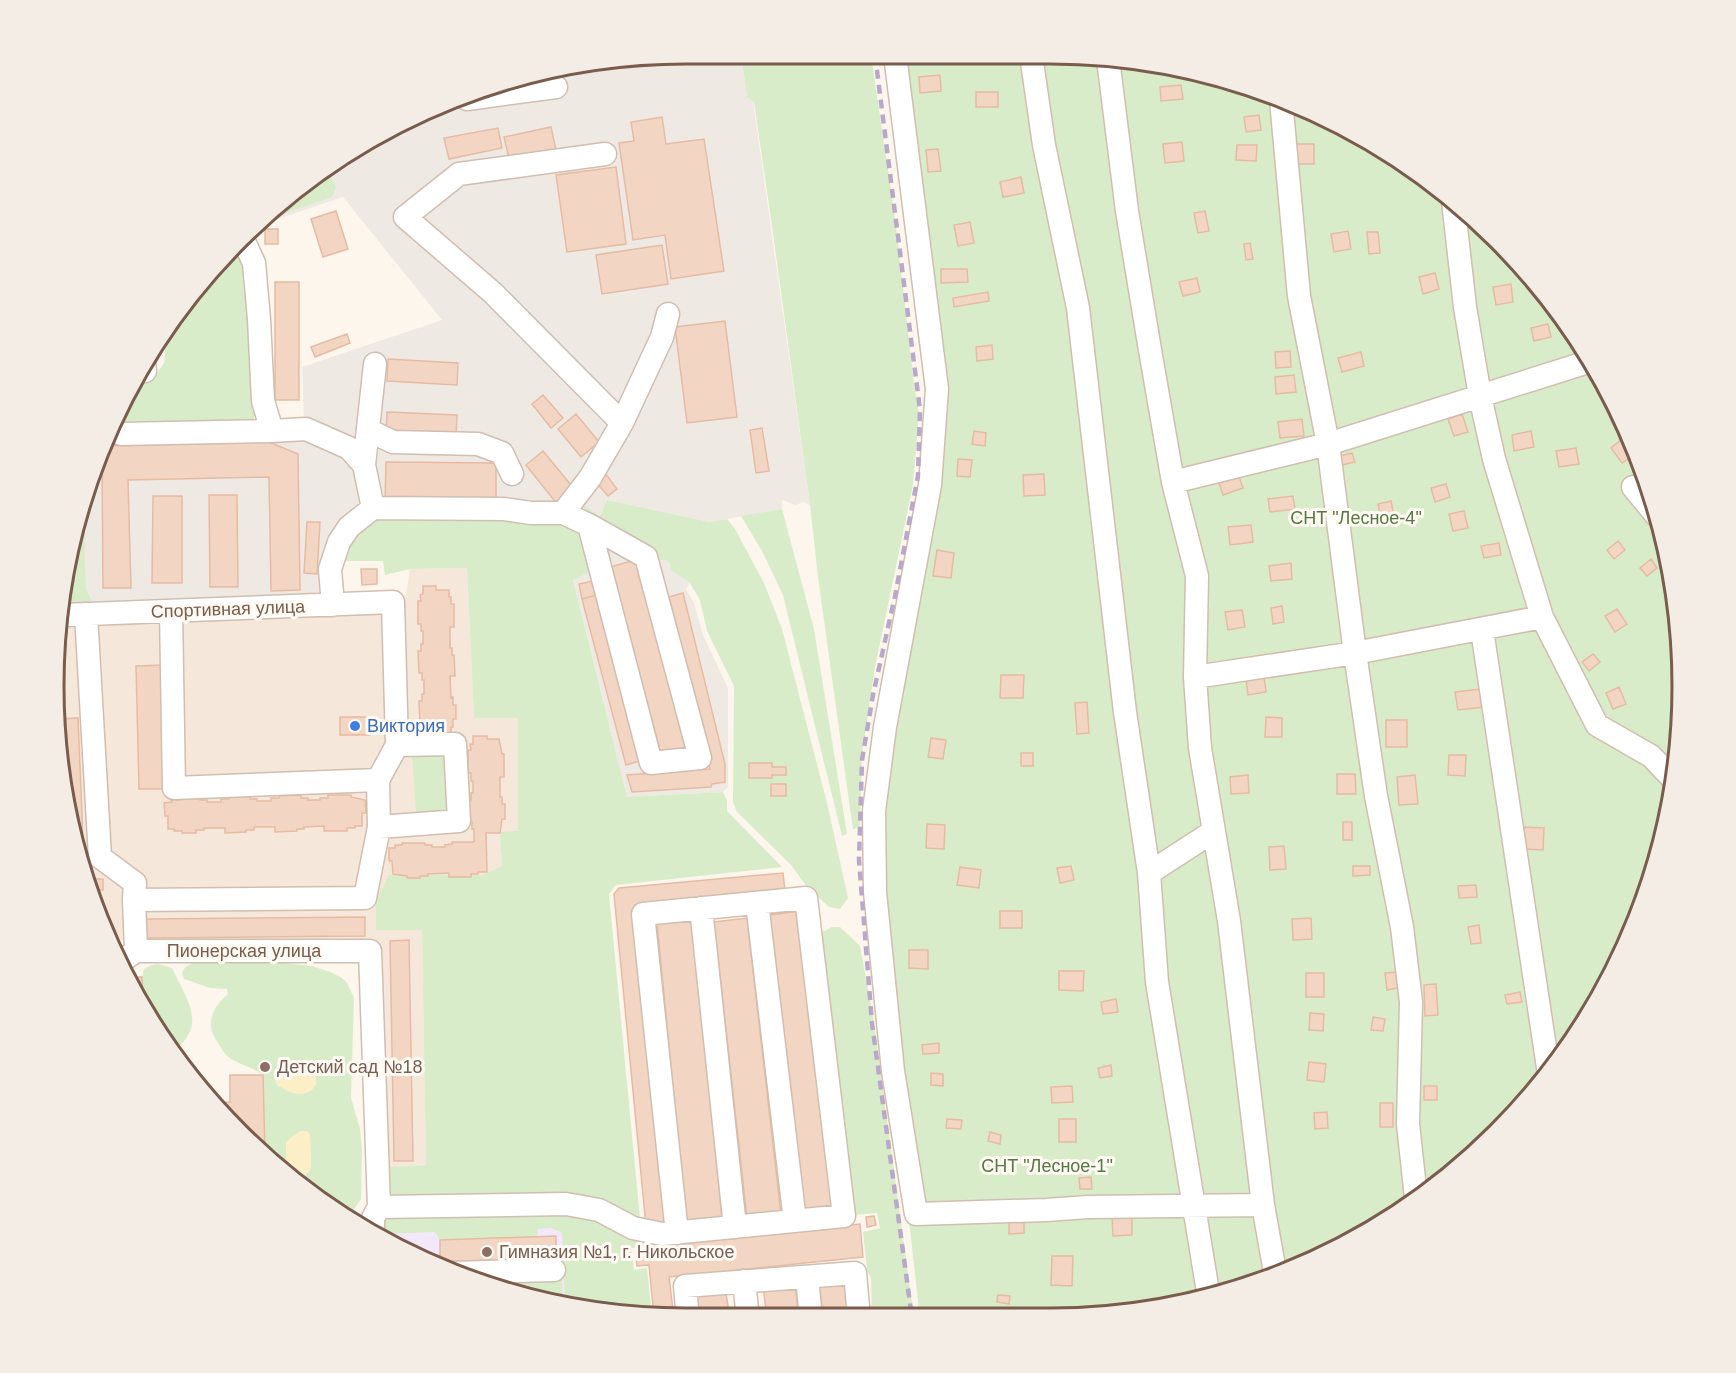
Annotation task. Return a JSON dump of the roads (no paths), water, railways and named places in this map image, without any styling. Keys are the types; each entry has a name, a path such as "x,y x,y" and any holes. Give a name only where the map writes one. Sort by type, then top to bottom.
{"street":[{"path":"896,64 937,389 930,485 887,716 874,811 875,892 893,1071 916,1214 1195,1204 1263,1204"},
{"path":"1032,64 1044,145 1078,308 1125,712 1149,873 1157,982 1207,1288"},
{"path":"1109,68 1126,211 1173,482 1197,576 1195,677 1200,748 1229,921 1263,1204 1274,1266"},
{"path":"497,95 556,87"},
{"path":"1282,110 1299,296 1329,444 1355,653 1376,796 1402,927 1411,1002 1408,1124 1415,1189"},
{"path":"605,154 459,174 405,217 494,293 622,423"},
{"path":"1455,215 1465,307 1480,396 1494,459 1542,617 1597,725 1651,756 1666,771"},
{"path":"247,247 254,263 263,401 272,431"},
{"path":"563,513 590,478 622,423 662,337 668,314"},
{"path":"373,508 364,465 375,364"},
{"path":"1173,482 1329,444 1581,365"},
{"path":"120,434 306,429 349,448 364,465"},
{"path":"368,430 393,442 478,444 502,453 512,474"},
{"path":"1633,487 1641,497"},
{"path":"333,605 330,569 339,542 349,527 373,508 504,509 531,513 563,513 589,525 646,557 700,758 651,763 589,525"},
{"name":"Спортивная улица","path":"69,615 393,602 397,745"},
{"path":"171,611 174,788 378,780"},
{"path":"86,614 92,864 135,883 128,954"},
{"path":"1195,677 1355,653 1542,617"},
{"path":"1482,630 1547,1060"},
{"path":"134,900 365,898 379,827 378,780 397,745 455,744 459,821 379,827"},
{"path":"1149,873 1214,831"},
{"path":"370,1218 566,1203 599,1210 633,1228 662,1234 677,1233 844,1216 806,898 644,914 677,1233"},
{"path":"757,903 795,1221"},
{"path":"701,908 735,1227"},
{"name":"Пионерская улица","path":"128,954 370,951 370,1218"},
{"path":"479,1272 554,1270"},
{"path":"687,1308 685,1286 855,1273 858,1308"},
{"path":"807,1276 810,1308"},
{"path":"744,1281 747,1308"}],"railway":[{"path":"876,64 920,410 918,476 862,760 859,860 872,1023 911,1308"}],"place":[{"name":"Виктория","path":"355,726"},
{"name":"Детский сад №18","path":"265,1067"},
{"name":"Гимназия №1, г. Никольское","path":"487,1252"}],"park label":[{"name":"СНТ \"Лесное-4\"","path":"1356,518"},
{"name":"СНТ \"Лесное-1\"","path":"1047,1166"}]}
